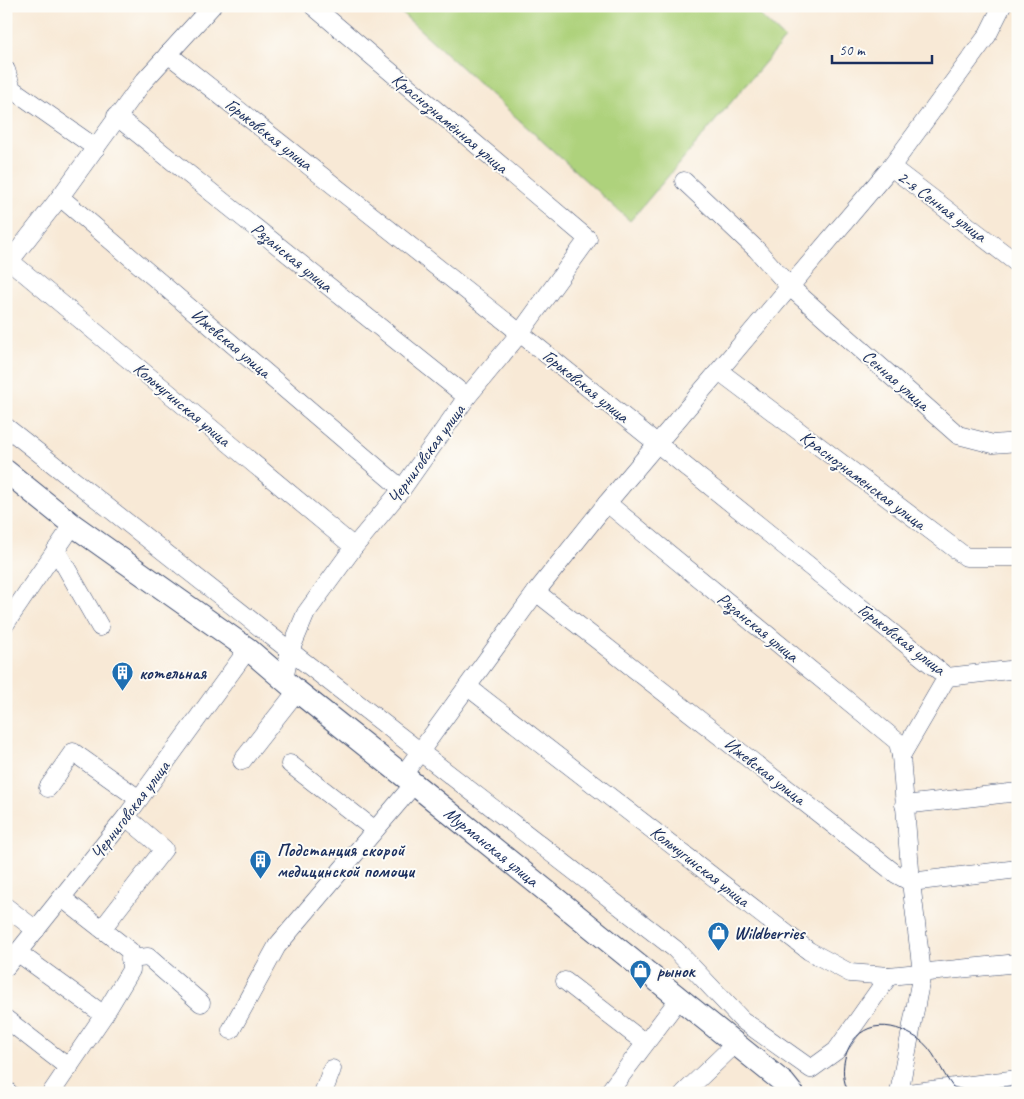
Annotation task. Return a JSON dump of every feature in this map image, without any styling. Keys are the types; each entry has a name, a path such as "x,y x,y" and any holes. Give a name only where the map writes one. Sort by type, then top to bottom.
{"main road":[{"name":"Мурманская улица","path":"6,471 73,525 248,649 290,685 784,1083 792,1093"}],"street":[{"path":"8,263 96,148 116,116 168,54 212,6"},
{"name":"Краснознамённая улица","path":"313,6 588,239"},
{"path":"231,1030 277,946 375,830 409,779 421,750 536,592 607,503 659,445 789,286 890,167 987,36 1002,6"},
{"name":"Горьковская улица","path":"168,54 520,333 947,677 1018,669"},
{"path":"6,70 12,89 96,148"},
{"name":"Рязанская улица","path":"116,116 467,397"},
{"name":"2-я Сенная улица","path":"890,167 1018,264"},
{"name":"Сенная улица","path":"684,181 756,249 789,286 958,435 994,444 1018,442"},
{"name":"Ижевская улица","path":"60,197 402,488"},
{"name":"Черниговская улица","path":"290,685 290,650 306,613 354,547 402,488 467,397 520,333 588,239"},
{"name":"Кольчугинская улица","path":"8,263 354,547"},
{"name":"Краснознаменская улица","path":"719,371 966,558 1018,557"},
{"path":"6,426 290,650 675,948 742,1020 811,1069 836,1051 889,976"},
{"name":"Рязанская улица","path":"607,503 898,742 901,756"},
{"path":"6,623 73,525"},
{"path":"56,550 100,627"},
{"name":"Ижевская улица","path":"536,592 896,874 910,882"},
{"name":"Черниговская улица","path":"6,966 126,817 248,649"},
{"path":"899,1093 922,973 910,882 901,756 947,677"},
{"path":"242,761 290,685"},
{"name":"Кольчугинская улица","path":"468,687 809,951 850,973 889,976 1018,963"},
{"path":"48,788 74,752 139,799"},
{"path":"290,764 375,830"},
{"path":"904,805 1018,792"},
{"path":"102,929 164,849 126,817"},
{"path":"910,882 1018,869"},
{"path":"51,1093 104,1015 131,970 130,951 62,898"},
{"path":"6,908 36,930"},
{"path":"17,952 104,1015"},
{"path":"130,960 148,957 200,1003"},
{"path":"565,981 645,1043"},
{"path":"608,1093 679,999"},
{"path":"6,1019 69,1068"},
{"path":"684,1093 735,1044"},
{"path":"324,1093 332,1069"},
{"path":"908,1093 1018,1079"},
{"path":"6,1090 10,1093"}],"green space":[{"path":"394,6 750,6 785,39 630,221"}],"tram line":[{"path":"849,1093 843,1074 846,1054 850,1045 864,1031 880,1026 897,1028 923,1042 933,1054 953,1087 968,1091"},
{"path":"963,1092 1018,1085"}],"place":[{"name":"котельная","path":"123,692"},
{"name":"Подстанция скорой медицинской помощи","path":"261,879"},
{"name":"Wildberries","path":"718,952"},
{"name":"рынок","path":"641,990"}]}
